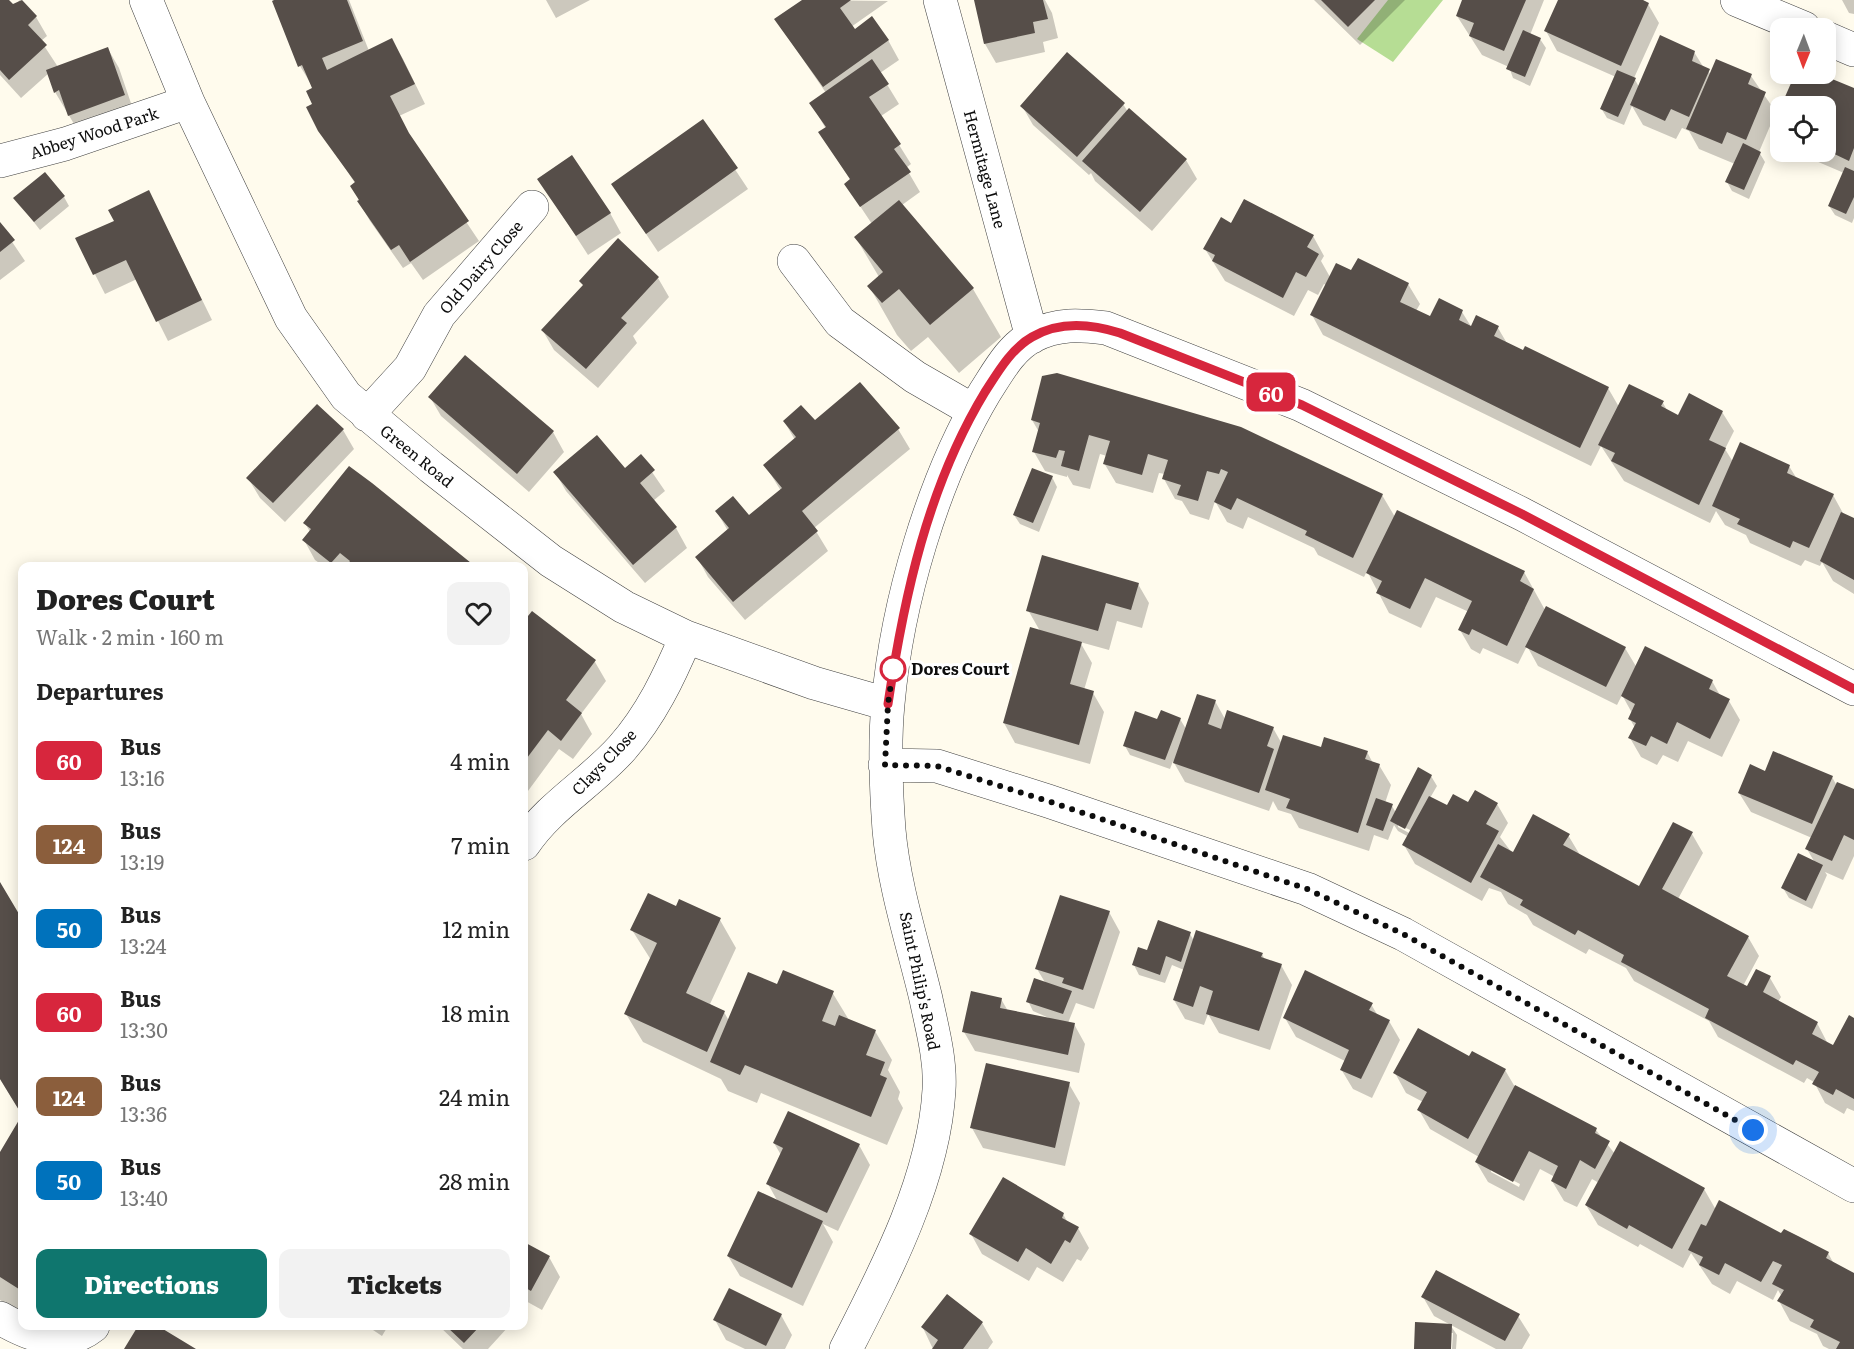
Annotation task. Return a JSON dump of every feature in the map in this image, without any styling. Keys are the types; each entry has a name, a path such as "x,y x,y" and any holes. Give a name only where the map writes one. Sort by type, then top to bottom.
{"street":[{"name":"Green Road","path":"147,0 188,102 291,318 346,396 551,561 624,607 686,637 814,683 888,704"},
{"name":"Hermitage Lane","path":"940,0 1032,337"},
{"path":"1737,0 1780,18"},
{"path":"1836,42 1854,50"},
{"name":"Abbey Wood Park","path":"0,161 65,144 188,102"},
{"name":"Old Dairy Close","path":"368,415 410,368 439,315 532,207"},
{"path":"794,261 840,322 915,376 974,411"},
{"path":"1032,337 1058,327 1072,325 1106,328 1302,405 1522,514 1854,689"},
{"name":"Saint Philip's Road","path":"846,1349 896,1250 934,1132 939,1088 935,1038 897,879 889,833 885,765 888,704 900,623 928,519 947,467 974,411 999,370 1016,349 1032,337"},
{"name":"Clays Close","path":"528,839 547,817 622,748 663,691 686,637"},
{"path":"885,765 937,766 1048,801 1307,889 1403,934 1854,1186"},
{"path":"0,1318 18,1329"},
{"path":"20,1330 33,1338 58,1347 81,1339 89,1330"}],"green space":[{"path":"1388,0 1443,0 1393,62 1357,39"}],"building":[{"path":"0,0 9,0 13,4 22,0 37,16 28,25 47,45 9,80 0,70"},
{"path":"347,0 363,41 322,58 327,70 392,38 415,84 390,96 409,133 469,221 410,262 399,245 391,250 357,201 359,200 350,186 355,182 318,131 306,107 312,104 306,91 312,88 302,65 298,67 272,1"},
{"path":"802,0 851,0 840,8 855,29 872,16 889,40 823,87 774,19"},
{"path":"974,0 1043,0 1048,19 1033,22 1035,33 984,44"},
{"path":"1321,0 1375,0 1348,27"},
{"path":"1462,0 1526,0 1504,51 1469,36 1474,23 1456,16"},
{"path":"1558,0 1643,0 1649,3 1621,66 1544,31"},
{"path":"1523,30 1541,38 1525,77 1506,69"},
{"path":"1660,35 1695,51 1692,61 1710,69 1689,117 1671,109 1665,121 1630,105"},
{"path":"108,47 125,95 68,116 59,90 54,93 46,70"},
{"path":"1067,52 1125,103 1077,157 1020,106"},
{"path":"872,59 889,84 869,97 901,144 894,149 911,172 860,207 844,184 850,179 818,132 826,127 809,103"},
{"path":"1716,59 1752,74 1748,84 1766,92 1746,140 1727,132 1722,144 1686,129"},
{"path":"1617,70 1636,78 1618,117 1600,109"},
{"path":"1836,81 1854,88 1854,148 1849,161 1836,155 1836,96 1785,96 1791,84 1836,84"},
{"path":"1129,108 1187,159 1140,212 1082,161"},
{"path":"703,119 738,168 646,234 611,184"},
{"path":"1743,143 1761,152 1744,190 1725,182"},
{"path":"572,155 611,213 576,236 537,179"},
{"path":"1845,167 1854,171 1854,197 1846,214 1828,206"},
{"path":"45,172 65,196 34,222 13,198"},
{"path":"149,190 202,300 156,322 126,260 93,275 75,238 114,221 108,210"},
{"path":"1244,199 1314,235 1307,247 1319,254 1306,277 1296,272 1283,298 1212,261 1215,255 1203,249 1221,217 1231,223"},
{"path":"899,200 974,288 930,325 899,289 882,303 867,286 883,272 854,237"},
{"path":"0,222 15,240 0,252"},
{"path":"618,238 659,277 621,318 627,323 586,369 541,330 583,285 579,281"},
{"path":"1358,258 1409,283 1400,302 1430,316 1439,298 1463,310 1459,320 1471,326 1476,315 1499,326 1494,336 1523,350 1525,346 1609,387 1580,448 1310,315 1336,263 1351,270"},
{"path":"465,355 554,431 517,474 428,397"},
{"path":"1057,373 1241,427 1383,494 1353,558 1305,535 1307,531 1237,498 1231,510 1214,502 1228,472 1221,469 1219,474 1207,471 1198,501 1177,495 1181,485 1162,479 1168,460 1148,454 1142,475 1103,464 1110,441 1089,435 1079,471 1061,466 1065,451 1059,450 1056,458 1032,452 1040,423 1031,420 1042,376"},
{"path":"860,382 900,428 802,511 818,531 733,602 695,557 729,528 715,511 733,496 749,515 782,488 763,465 796,437 783,421 801,405 815,420"},
{"path":"1629,384 1664,401 1661,406 1678,415 1689,393 1723,411 1709,440 1726,448 1699,505 1611,461 1615,453 1598,445"},
{"path":"317,404 344,429 273,503 246,478"},
{"path":"597,435 625,468 641,454 655,470 640,483 677,527 633,565 553,472"},
{"path":"1740,442 1790,465 1787,473 1834,494 1809,548 1793,541 1790,548 1737,524 1740,519 1712,506"},
{"path":"349,466 470,562 349,562 340,553 330,562 302,540 311,529 303,523"},
{"path":"1032,468 1053,476 1033,523 1013,515"},
{"path":"1397,510 1525,571 1520,581 1534,589 1507,646 1472,629 1469,635 1458,630 1472,601 1425,578 1410,609 1376,593 1382,581 1366,573"},
{"path":"1841,512 1854,518 1854,580 1820,561"},
{"path":"1042,555 1139,583 1131,610 1106,603 1098,631 1026,611"},
{"path":"1546,606 1626,647 1606,687 1525,647"},
{"path":"532,611 596,660 566,700 582,713 561,741 548,730 528,757 528,616"},
{"path":"1030,627 1082,642 1070,684 1094,691 1079,745 1003,723"},
{"path":"1645,646 1713,680 1709,689 1730,699 1710,739 1677,722 1667,744 1651,736 1646,746 1628,738 1636,723 1628,719 1635,704 1621,696"},
{"path":"1197,694 1216,700 1208,724 1221,729 1227,710 1274,727 1267,746 1274,749 1259,793 1173,763"},
{"path":"1161,710 1181,718 1165,760 1123,746 1135,711 1157,719"},
{"path":"1283,735 1321,747 1324,737 1368,751 1365,759 1380,764 1358,833 1286,808 1290,799 1265,790"},
{"path":"1773,751 1833,776 1812,824 1738,793 1750,764 1765,771"},
{"path":"1418,767 1432,775 1405,829 1390,821"},
{"path":"1837,782 1854,789 1854,840 1844,835 1832,861 1805,849"},
{"path":"1475,790 1498,803 1486,824 1499,831 1471,883 1402,845 1429,796 1447,805 1453,794 1468,802"},
{"path":"1376,798 1393,804 1383,831 1366,825"},
{"path":"1533,814 1570,834 1563,845 1639,886 1673,822 1693,832 1662,889 1749,936 1727,976 1747,986 1756,969 1771,976 1763,992 1818,1022 1812,1034 1833,1045 1849,1015 1854,1018 1854,1099 1836,1089 1833,1095 1812,1084 1819,1072 1796,1060 1793,1065 1705,1018 1709,1009 1621,962 1624,955 1578,930 1575,935 1520,905 1523,900 1480,877 1498,844 1513,852"},
{"path":"1798,853 1823,865 1806,901 1781,888"},
{"path":"0,882 18,912 18,1108 0,1079"},
{"path":"648,893 676,906 679,899 721,918 686,993 725,1011 707,1052 624,1014 657,943 630,930"},
{"path":"1060,895 1110,911 1083,990 1062,983 1064,978 1035,969"},
{"path":"1158,920 1191,932 1181,962 1166,956 1160,975 1132,965 1138,947 1147,950"},
{"path":"1196,930 1263,953 1261,957 1282,964 1259,1031 1206,1014 1213,991 1200,986 1193,1007 1173,1000"},
{"path":"783,970 834,991 822,1021 835,1026 839,1015 876,1030 866,1055 885,1062 880,1075 887,1078 871,1117 745,1065 740,1075 710,1062 748,972 777,984"},
{"path":"1305,970 1373,1003 1369,1010 1390,1020 1361,1079 1340,1070 1349,1050 1283,1018"},
{"path":"1034,978 1072,991 1063,1014 1026,1002"},
{"path":"971,991 1002,998 1000,1008 1075,1023 1068,1055 962,1032"},
{"path":"1418,1028 1469,1056 1472,1051 1506,1069 1468,1139 1417,1110 1427,1092 1393,1073"},
{"path":"986,1063 1070,1082 1055,1148 970,1128"},
{"path":"1515,1085 1597,1128 1595,1133 1610,1141 1595,1169 1580,1160 1566,1189 1551,1181 1558,1166 1529,1151 1513,1182 1475,1162"},
{"path":"788,1111 860,1144 827,1213 766,1184 783,1148 773,1143"},
{"path":"18,1122 18,1288 0,1277 0,1152"},
{"path":"1620,1141 1705,1188 1672,1249 1629,1225 1627,1229 1585,1205"},
{"path":"1003,1177 1064,1213 1062,1218 1079,1227 1070,1243 1065,1240 1051,1264 1026,1248 1018,1262 969,1234"},
{"path":"758,1191 823,1221 792,1288 727,1256"},
{"path":"1719,1200 1781,1233 1784,1229 1829,1252 1826,1258 1854,1273 1854,1349 1836,1349 1840,1342 1810,1327 1814,1320 1777,1301 1784,1290 1772,1284 1782,1265 1773,1261 1761,1282 1725,1263 1719,1275 1699,1265 1703,1257 1688,1250 1701,1224 1706,1226"},
{"path":"528,1244 550,1256 531,1291 528,1289"},
{"path":"1436,1270 1520,1314 1505,1341 1421,1297"},
{"path":"729,1288 782,1314 766,1346 713,1320"},
{"path":"947,1294 983,1322 963,1349 932,1349 938,1340 921,1327"},
{"path":"1415,1322 1452,1324 1451,1349 1414,1349"},
{"path":"136,1330 165,1330 196,1349 124,1349"},
{"path":"450,1330 476,1330 464,1343"}],"bus line":[{"name":"60","path":"888,704 900,623 928,519 947,467 974,411 999,370 1016,349 1032,337 1058,327 1072,325 1106,328 1302,405 1522,514 1854,689"}],"place":[{"name":"Dores Court","path":"893,669"}],"route":[{"path":"893,669 894,663 888,704 885,765 937,766 1048,801 1307,889 1403,934 1753,1130"}]}
